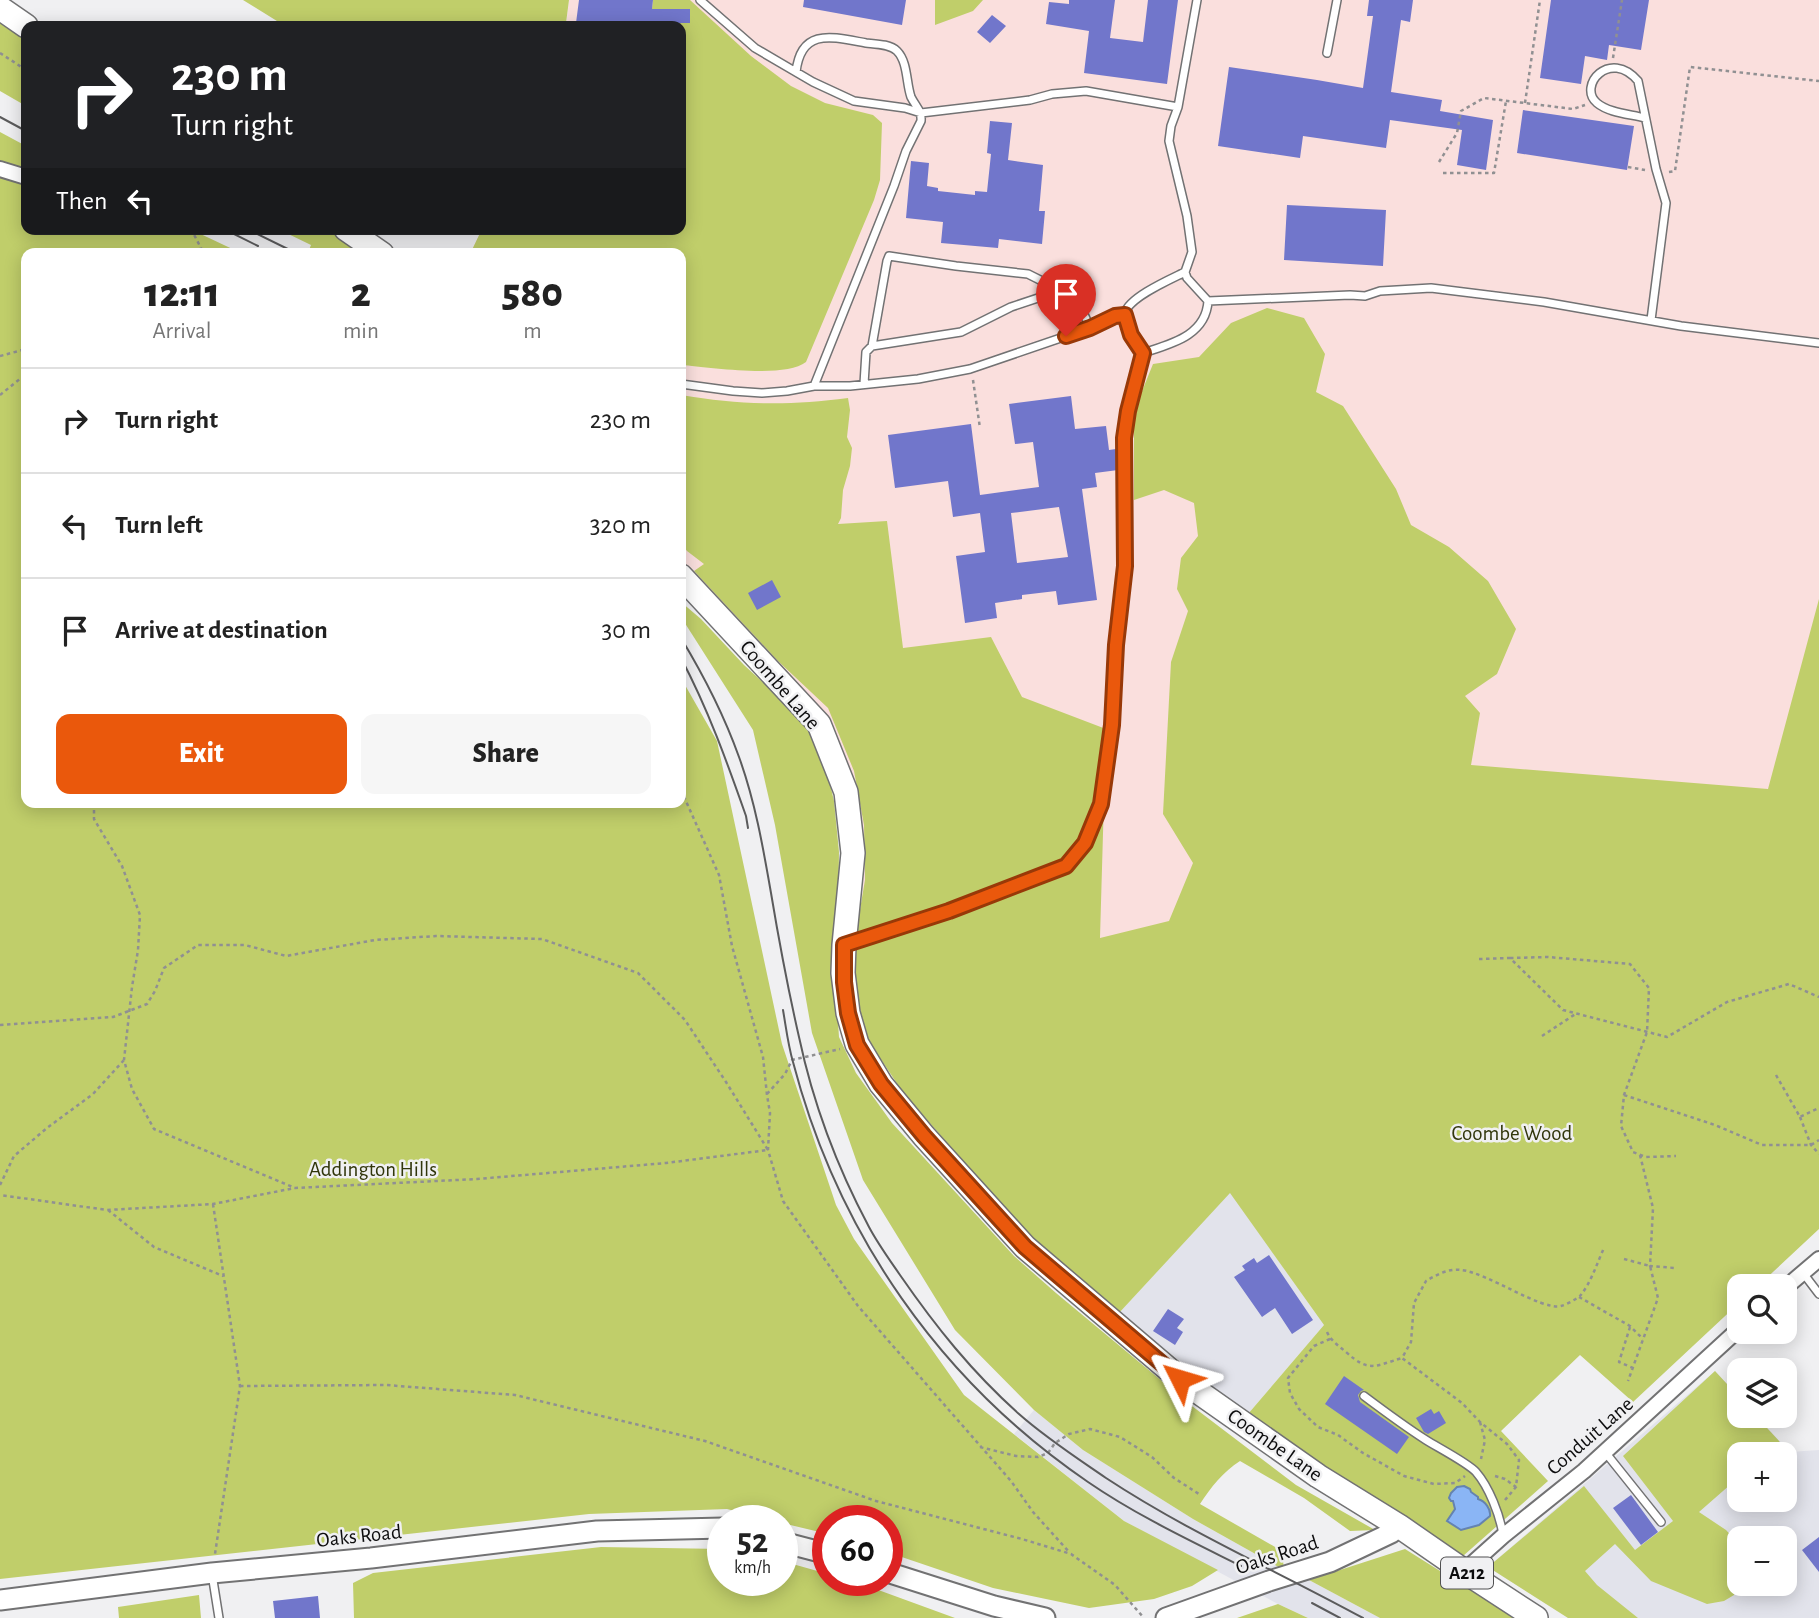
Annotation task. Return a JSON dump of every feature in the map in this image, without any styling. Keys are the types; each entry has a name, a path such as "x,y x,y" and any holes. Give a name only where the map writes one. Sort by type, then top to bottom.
{"main road":[{"path":"0,8 21,23"},
{"path":"355,235 373,248"},
{"name":"Coombe Lane","path":"686,581 819,724 846,792 853,853 844,945 844,982 848,1013 857,1045 881,1084 924,1136 1025,1247 1180,1379 1318,1476 1399,1526"},
{"name":"A212","path":"1399,1526 1536,1618"}],"street":[{"path":"0,169 21,175"},
{"path":"1797,1277 1819,1259"},
{"name":"Conduit Lane","path":"1464,1571 1605,1452 1727,1340"},
{"name":"Oaks Road","path":"1166,1618 1330,1562 1391,1533 1399,1526"},
{"name":"Oaks Road","path":"0,1600 212,1573 371,1558 597,1531 707,1528"},
{"path":"903,1577 994,1606 1045,1618"}],"lane":[{"path":"700,0 755,48 813,82 854,101 905,108 921,113 1086,91 1178,107"},
{"path":"1143,353 1188,337 1208,311 1208,301 1187,278 1185,272 1192,252 1170,141 1197,0"},
{"path":"1327,53 1337,0"},
{"path":"796,72 802,50 810,41 819,37 892,48 902,59 911,96 921,113 921,121 899,167 894,186 814,386"},
{"path":"1645,118 1607,109 1595,101 1591,92 1593,80 1599,71 1612,68 1633,75 1638,81 1666,203 1651,320"},
{"path":"864,384 866,352 872,346 889,256 1028,274 1046,286 1075,298 1090,328"},
{"path":"844,945 949,911 1066,866 1085,843 1101,804 1112,725 1116,645 1125,566 1124,438 1143,353 1131,335 1125,315 1127,308 1154,286 1185,272"},
{"path":"872,346 961,331 1011,307 1044,296 1046,286"},
{"path":"1208,301 1365,296 1380,291 1426,288 1544,302 1681,326 1819,342"},
{"path":"686,385 762,393 814,386 918,379 970,369 1090,328 1115,316 1125,315"},
{"path":"1802,1273 1819,1294"},
{"path":"1364,1396 1414,1433 1475,1470 1497,1511 1503,1536"},
{"path":"1605,1452 1661,1522"},
{"path":"212,1573 219,1618"}],"path":[{"path":"1525,103 1540,0"},
{"path":"1612,68 1622,0"},
{"path":"0,53 21,67"},
{"path":"1628,167 1675,172 1690,67 1819,81"},
{"path":"1439,162 1457,133 1461,111 1484,98 1573,109 1595,101"},
{"path":"1443,173 1494,173 1506,101"},
{"path":"0,356 21,350"},
{"path":"970,369 980,428"},
{"path":"0,395 21,378"},
{"path":"686,801 719,875 732,946 763,1057 771,1113 768,1150"},
{"path":"94,808 94,819 122,866 140,915 124,1060 132,1089 154,1129 295,1188"},
{"path":"0,1025 113,1017 147,1004 164,968 198,945 245,945 286,956 375,940 436,936 542,939 638,973 685,1020 726,1082 768,1150 783,1201 858,1307 1011,1481 1033,1512 1071,1554 1115,1585 1144,1618"},
{"path":"1479,959 1548,957 1630,964 1649,988 1647,1032 1624,1095 1620,1126 1633,1152 1646,1157 1676,1156"},
{"path":"1510,958 1563,1010 1667,1037 1727,1002 1789,984 1819,997"},
{"path":"1542,1036 1577,1013"},
{"path":"767,1095 792,1060 857,1045"},
{"path":"0,1185 14,1156 93,1094 124,1060"},
{"path":"1776,1074 1800,1117 1811,1145 1819,1154"},
{"path":"1624,1095 1715,1125 1762,1145 1811,1145 1819,1140"},
{"path":"1800,1117 1819,1108"},
{"path":"0,1195 107,1210 213,1204 295,1188 490,1178 666,1163 768,1150"},
{"path":"1628,1381 1658,1298 1650,1266 1653,1208 1640,1155"},
{"path":"212,1573 240,1386 213,1204"},
{"path":"107,1210 154,1247 223,1276"},
{"path":"1327,1332 1356,1362 1363,1365 1371,1367 1402,1358 1411,1342 1414,1303 1426,1280 1433,1276 1455,1269 1464,1270 1542,1303 1560,1307 1579,1297 1604,1248"},
{"path":"1624,1259 1650,1266 1675,1268"},
{"path":"1579,1297 1630,1326 1643,1339"},
{"path":"1630,1326 1619,1362 1633,1368"},
{"path":"1331,1339 1314,1346 1288,1378 1290,1393 1299,1409 1318,1427 1338,1435 1404,1476 1434,1485 1455,1483 1475,1470 1485,1440 1480,1422"},
{"path":"1402,1358 1462,1403 1507,1444 1519,1460 1516,1487 1497,1511"},
{"path":"240,1386 386,1385 515,1395 705,1441 876,1500 1071,1554"},
{"path":"980,1447 1016,1456 1038,1457 1048,1453 1055,1443 1069,1434 1090,1429 1120,1437 1152,1457 1174,1478 1199,1494"},
{"path":"1475,1470 1505,1479 1516,1487"}],"shaded area":[{"path":"569,0 1819,0 1819,919 1338,964 860,949 864,854 854,790 828,717 686,566 686,248 473,248 479,235 686,235 686,21 567,21"},
{"path":"1230,1192 1324,1325 1248,1414 1119,1313"},
{"path":"1715,1371 1727,1384 1727,1428 1767,1428 1781,1442 1727,1442 1727,1512 1797,1512 1797,1452 1819,1450 1819,1618 1569,1618 1488,1567"},
{"path":"1034,1410 1083,1450 1193,1519 1284,1570 1309,1580 1380,1618 1308,1618 1124,1521 1014,1434"}],"green space":[{"path":"243,0 569,0 566,21 277,21"},
{"path":"653,0 690,0 751,56 791,86 825,103 873,115 882,123 880,180 874,200 806,362 795,367 746,371 686,365 686,248 473,248 479,235 686,235 686,21 651,21"},
{"path":"935,0 983,0 973,11 935,25"},
{"path":"0,19 21,33 21,103 0,91"},
{"name":"Addington Hills","path":"0,132 21,143 21,235 203,235 230,248 21,248 21,808 686,808 686,687 717,741 782,1044 836,1205 854,1239 964,1395 1124,1521 1218,1570 1192,1586 1154,1599 1089,1608 993,1588 903,1557 903,1505 812,1505 812,1530 798,1527 798,1505 707,1505 707,1510 589,1514 0,1579"},
{"path":"290,235 335,235 354,248 310,248 311,245"},
{"name":"Coombe Wood","path":"1267,308 1304,318 1325,354 1316,392 1343,406 1396,489 1411,525 1449,547 1488,581 1516,629 1497,674 1465,696 1480,713 1471,765 1768,789 1819,599 1819,1229 1771,1274 1727,1274 1727,1314 1633,1402 1580,1355 1501,1431 1548,1481 1463,1556 1248,1414 1324,1325 1230,1193 1119,1313 1036,1245 902,1091 868,1040 854,987 856,933 865,880 864,825 854,771 828,708 778,661 694,571 704,564 686,550 686,396 764,403 848,398 850,410 847,437 852,448 838,524 887,521 903,648 991,637 1022,697 1106,729 1100,938 1169,921 1193,863 1163,814 1171,662 1188,611 1177,589 1181,558 1198,536 1194,503 1164,490 1134,500 1134,411 1153,364 1199,357 1231,323"},
{"path":"686,606 789,706 813,737 826,767 834,801 839,852 839,1037 856,1073 892,1123 1014,1256 1056,1293 1192,1406 1296,1485 1375,1530 1350,1531 1304,1498 1240,1461 1218,1480 1200,1504 1282,1551 1284,1570 1193,1519 1083,1450 1034,1410 955,1330 863,1180 812,1033 775,825 753,730 686,625"},
{"path":"1715,1371 1727,1384 1727,1428 1767,1428 1780,1442 1727,1442 1727,1488 1699,1512 1727,1531 1727,1596 1732,1596 1724,1601 1707,1604 1651,1581 1615,1544 1585,1571 1597,1585 1638,1618 1568,1618 1488,1567 1584,1486 1635,1550 1673,1521 1623,1456"},
{"path":"601,1547 707,1549 707,1596 798,1596 798,1566 812,1569 812,1596 895,1596 955,1618 354,1618 353,1583 373,1573"},
{"path":"1405,1549 1514,1618 1380,1618 1309,1580"},
{"path":"199,1595 201,1618 119,1618 118,1607"},
{"path":"1278,1604 1308,1618 1237,1618"}],"water":[{"path":"1464,1486 1485,1503 1490,1516 1479,1525 1461,1530 1447,1521 1455,1509 1449,1498 1451,1493 1457,1487"}],"building":[{"path":"579,0 653,0 652,9 690,9 690,23 576,21"},
{"path":"804,0 906,0 902,25 803,7"},
{"path":"1069,0 1115,0 1110,38 1143,42 1148,0 1178,0 1167,84 1084,73 1089,31 1046,24 1049,2 1069,4"},
{"path":"1369,0 1413,0 1410,22 1401,20 1391,92 1442,100 1440,111 1493,120 1486,170 1457,165 1462,130 1390,120 1386,148 1303,136 1300,158 1218,146 1229,67 1363,88 1373,16 1367,16"},
{"path":"1551,0 1649,0 1641,50 1609,45 1607,60 1585,56 1581,84 1540,78"},
{"path":"992,15 1006,26 990,43 977,32"},
{"path":"1523,110 1634,126 1627,170 1517,153"},
{"path":"990,121 1012,123 1008,160 1043,165 1039,211 1045,211 1042,244 999,239 998,248 941,243 943,222 906,218 911,161 929,163 927,186 938,188 938,191 975,195 975,191 987,192 991,154 987,153"},
{"path":"1287,205 1386,210 1383,266 1284,260"},
{"path":"1071,396 1075,429 1106,426 1109,450 1116,449 1118,470 1095,473 1097,487 1082,489 1097,600 1058,605 1056,591 1022,595 1022,599 995,603 997,618 965,623 956,556 985,552 980,513 953,517 948,481 895,488 888,435 971,424 980,495 1039,487 1033,442 1015,444 1009,404","holes":["1059,507 1068,557 1017,563 1011,513"]},
{"path":"772,580 781,597 757,610 748,593"},
{"path":"1269,1255 1313,1320 1292,1334 1275,1308 1262,1317 1234,1277 1245,1270 1242,1266 1254,1258 1257,1263"},
{"path":"1168,1309 1184,1319 1177,1328 1183,1332 1175,1345 1153,1331"},
{"path":"1344,1376 1364,1390 1358,1395 1360,1402 1409,1437 1397,1454 1325,1404"},
{"path":"1431,1409 1434,1414 1439,1411 1446,1423 1428,1434 1416,1418"},
{"path":"1631,1495 1658,1532 1641,1545 1613,1508"},
{"path":"1819,1537 1819,1572 1802,1550"},
{"path":"318,1596 320,1618 275,1618 273,1601"}],"tram line":[{"path":"0,117 21,128"},
{"path":"236,235 258,246"},
{"path":"259,235 286,248"},
{"path":"686,647 720,711 750,790 795,1019 819,1110 836,1158 857,1204 900,1275 970,1365 1019,1414 1051,1440 1137,1498 1363,1618"},
{"path":"686,668 716,736 748,828"},
{"path":"783,1010 793,1062 813,1125 837,1186 867,1244 902,1299 941,1350 986,1398 1035,1442 1088,1482 1182,1537 1241,1566"},
{"path":"1312,1603 1340,1618"}],"route":[{"path":"1066,336 1115,316 1125,315 1134,342 1143,353 1124,438 1125,566 1116,645 1112,725 1101,804 1085,843 1066,866 949,911 844,945 844,982 848,1013 857,1045 881,1084 924,1136 1025,1247 1180,1379"}]}
